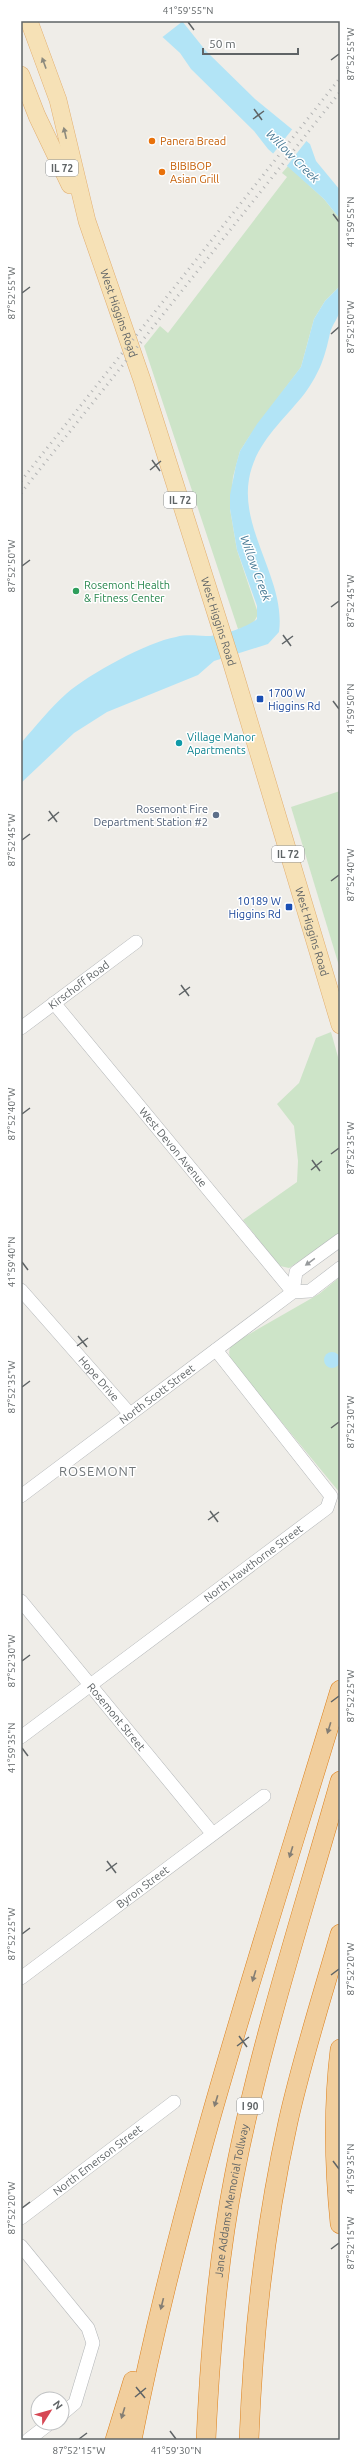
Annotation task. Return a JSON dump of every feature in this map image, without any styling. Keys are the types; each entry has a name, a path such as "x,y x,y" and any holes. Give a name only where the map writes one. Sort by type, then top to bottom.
{"highway":[{"path":"132,2440 154,2338 210,2119 340,1690"},
{"name":"Jane Addams Memorial Tollway","path":"206,2440 210,2355 221,2252 244,2126 280,1990 340,1781"},
{"path":"249,2440 257,2311 272,2202 288,2121 340,1934"},
{"path":"340,2048 336,2083 334,2134 340,2224"},
{"path":"115,2440 134,2378 154,2338"}],"main road":[{"name":"West Higgins Road","path":"29,21 58,100 87,221 137,365 231,661 340,1025"},
{"name":"West Higgins Road","path":"21,76 37,116 87,221"}],"street":[{"name":"Kirschoff Road","path":"21,1028 136,942"},
{"name":"West Devon Avenue","path":"54,1003 292,1292"},
{"path":"340,1240 296,1272 292,1292 310,1291 340,1268"},
{"name":"Hope Drive","path":"21,1290 130,1414"},
{"name":"North Scott Street","path":"21,1496 292,1292"},
{"name":"North Hawthorne Street","path":"21,1737 327,1508 331,1496 216,1350"},
{"name":"Rosemont Street","path":"21,1601 212,1833"},
{"name":"Byron Street","path":"21,1978 212,1833 264,1796"},
{"name":"North Emerson Street","path":"21,2218 174,2102"},
{"path":"21,2246 88,2328 93,2343 76,2403 70,2408"},
{"path":"28,2440 40,2431"}],"green space":[{"path":"288,166 324,199 340,219 340,286 325,301 314,319 301,367 240,451 233,477 230,509 237,550 258,613 251,624 238,629 144,346 160,326 168,333 287,177 282,173"},
{"path":"340,791 340,969 291,807"},
{"path":"331,1032 340,1064 340,1233 289,1268 280,1266 243,1220 297,1182 298,1161 294,1126 277,1104 299,1083 316,1038"},
{"path":"340,1277 340,1493 234,1364 229,1353 232,1344 319,1294"}],"water":[{"name":"Willow Creek","path":"145,21 182,21 206,51 255,99 310,144 316,161 340,190 340,219 324,199 268,149 254,131 191,69 180,53"},
{"name":"Willow Creek","path":"340,286 340,311 331,330 324,357 318,371 305,393 264,443 252,466 249,479 248,498 251,518 276,594 279,613 279,632 268,644 214,661 198,675 107,712 74,733 21,783 21,743 54,705 76,686 103,668 150,645 180,636 212,636 225,633 247,625 257,619 257,606 237,550 230,509 230,495 236,465 240,451 257,424 301,367 314,319 325,301"},
{"path":"329,1352 335,1352 340,1357 338,1366 335,1368 329,1368 324,1363 324,1357"}],"pier":[{"path":"143,21 183,21 160,39"},
{"path":"294,127 308,139 286,167 272,155"}],"railway":[{"path":"21,481 340,78"},
{"path":"21,493 340,92"}],"place":[{"name":"Panera Bread","path":"152,141"},
{"name":"BIBIBOP Asian Grill","path":"162,172"},
{"name":"Rosemont Health & Fitness Center","path":"76,591"},
{"name":"1700 W Higgins Rd","path":"260,699"},
{"name":"Village Manor Apartments","path":"179,743"},
{"name":"Rosemont Fire Department Station #2","path":"216,815"},
{"name":"10189 W Higgins Rd","path":"289,907"}],"district":[{"name":"ROSEMONT","path":"98,1471"}]}
